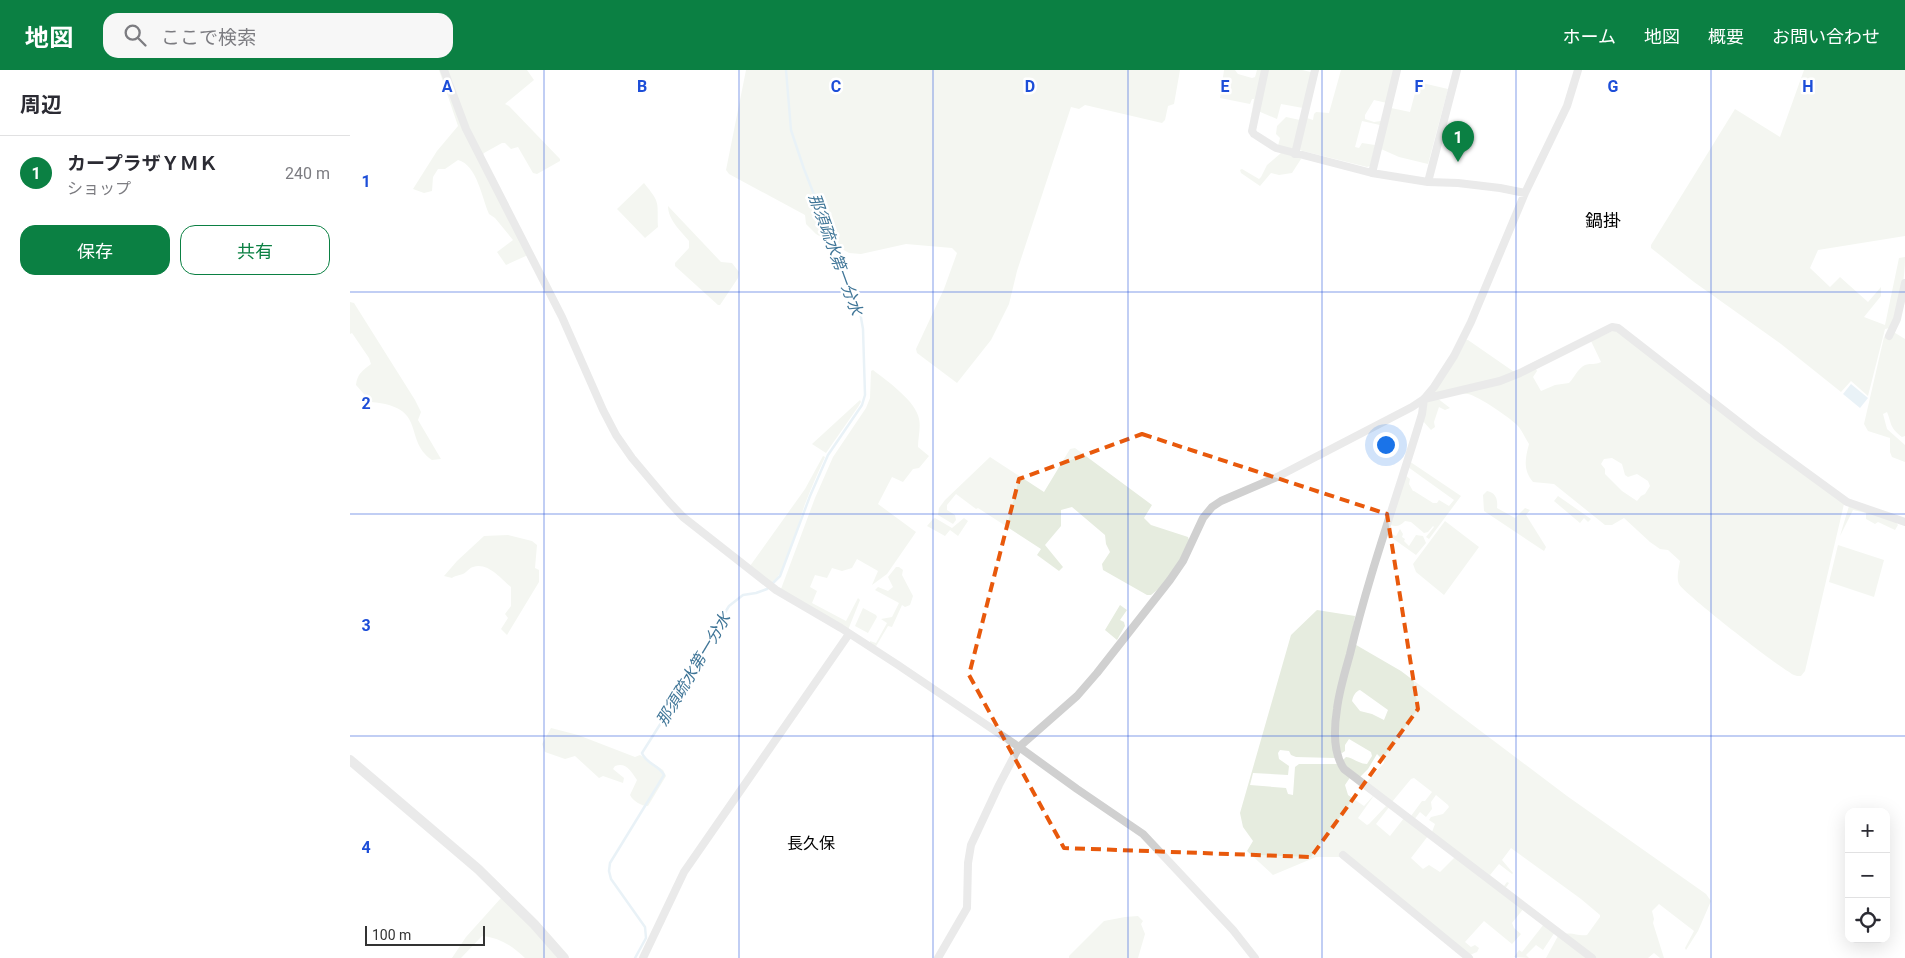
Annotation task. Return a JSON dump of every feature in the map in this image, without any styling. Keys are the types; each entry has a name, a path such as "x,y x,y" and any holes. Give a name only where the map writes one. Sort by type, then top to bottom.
{"street":[{"path":"444,70 466,129 562,317 603,410 616,435 632,458 668,502 683,517 776,590 849,634 1019,747 1143,834 1233,930 1255,958"},
{"path":"1264,70 1252,131 1276,148 1372,172 1428,182 1475,185 1525,193"},
{"path":"1295,154 1315,70"},
{"path":"1372,172 1397,70"},
{"path":"1428,182 1457,70"},
{"path":"938,958 967,908 968,863 971,845 1019,747 1077,696 1097,674 1170,580 1183,561 1203,518 1212,507 1221,501 1277,477 1412,408 1424,399 1454,356 1471,322 1525,193 1567,106 1578,70"},
{"path":"1889,336 1897,319 1905,282"},
{"path":"1424,399 1500,381 1612,327 1618,328 1847,502 1905,522"},
{"path":"1424,399 1422,414 1360,610 1336,709 1335,733 1340,763 1353,776 1592,958"},
{"path":"643,958 684,872 849,634"},
{"path":"350,760 485,875 534,924 564,958"},
{"path":"1343,856 1469,958"}],"highlighted area":[{"path":"1142,434 1387,514 1418,709 1311,857 1064,848 969,675 1019,479"}],"shaded area":[{"path":"439,70 527,70 534,80 505,104 560,161 537,174 533,173 518,147 511,149 505,143 502,143 483,155 528,255 506,265 497,252 513,240 495,218 489,214 478,183 470,168 464,163 458,160 445,169 438,169 433,177 432,191 424,193 413,189 437,151 458,126"},
{"path":"746,70 1180,70 1174,104 1168,106 1165,120 1162,123 1085,105 1079,109 1071,107 1017,271 1009,304 991,340 957,383 917,353 916,349 944,289 957,253 952,248 906,244 861,254 849,253 816,234 806,224 805,215 729,174 726,170"},
{"path":"1224,70 1235,70 1238,74 1252,78 1255,77 1257,70 1262,70 1250,122 1254,99 1252,99 1250,104 1220,98"},
{"path":"1267,70 1302,70 1311,72 1303,108 1281,104 1277,119 1258,111"},
{"path":"1341,70 1395,70 1387,103 1374,100 1365,115 1365,119 1374,122 1381,121 1380,125 1362,121 1355,147 1359,148 1362,143 1375,145 1370,166 1367,167 1299,150 1307,118 1313,120 1316,112 1329,113"},
{"path":"1804,70 1905,70 1905,236 1818,250 1810,268 1830,287 1840,277 1868,302 1881,287 1881,296 1864,317 1885,325 1899,258 1905,257 1903,284 1899,302 1890,328 1885,329 1868,396 1851,381 1841,392 1781,344 1694,282 1651,248 1651,245 1735,109 1780,137"},
{"path":"1418,82 1448,89 1428,164 1399,157 1381,149 1391,108 1410,112"},
{"path":"1286,117 1300,120 1294,149 1278,146 1280,138 1276,134 1277,126"},
{"path":"1281,153 1299,156 1301,159 1292,173 1279,175 1271,173 1260,186 1241,173 1240,170 1242,169 1259,179 1267,165"},
{"path":"644,183 656,199 658,212 658,227 645,238 617,209"},
{"path":"668,206 721,262 732,263 739,272 738,278 720,305 675,266 675,263 689,248 689,241 670,216"},
{"path":"350,302 354,303 415,400 421,412 418,420 441,459 432,460 423,452 408,417 401,410 389,405 371,402 356,385 359,375 371,364 352,333 350,334"},
{"path":"1615,330 1844,504 1805,671 1801,676 1794,675 1771,660 1685,590 1678,581 1680,561 1668,550 1660,549 1650,542 1624,518 1612,525 1605,525 1554,484 1533,482 1526,469 1529,444 1513,421 1486,403 1468,394 1458,393 1438,396 1427,391 1460,339 1468,340 1520,376 1536,369 1537,371 1533,377 1541,391 1555,385 1569,383 1583,366 1601,362 1591,341","holes":["1612,458 1622,464 1625,475 1628,477 1637,474 1648,481 1650,486 1637,501 1622,491 1605,474 1605,469 1601,464 1604,459"]},
{"path":"1892,331 1905,339 1905,436 1902,437 1895,431 1887,412 1883,414 1887,429 1905,445 1905,462 1892,457 1890,438 1868,431 1864,424 1884,337"},
{"path":"873,370 913,405 920,422 918,447 929,456 919,468 913,469 903,482 892,477 878,504 916,532 887,574 872,585 878,571 857,559 852,568 842,571 832,568 827,578 815,575 810,587 817,591 812,603 846,621 858,598 860,600 848,630 781,589 815,498 833,457 866,408 870,398 871,371"},
{"path":"1437,398 1450,408 1445,410 1439,407 1434,422 1435,427 1431,430 1422,420 1427,402"},
{"path":"860,400 861,402 858,407 826,453 812,444"},
{"path":"1075,448 1152,505 1144,518 1151,525 1188,537 1189,540 1186,548 1174,570 1151,595 1147,595 1103,570 1102,564 1110,552 1106,544 1105,535 1072,507 1061,510 1061,526 1045,545 1063,567 1059,571 1037,555 1041,549 978,508 976,509 956,494 947,505 947,510 955,515 956,520 953,524 938,515 939,508 945,500 990,457 1044,492 1070,449"},
{"path":"823,456 825,457 805,504 784,567 772,583 750,566 805,489"},
{"path":"1409,461 1461,496 1429,539 1426,537 1433,526 1428,532 1424,533 1411,522 1405,521 1397,526 1390,525 1405,475 1410,479 1409,484 1413,491 1433,503 1437,503 1439,500 1449,506 1454,500 1408,467"},
{"path":"1487,491 1496,497 1497,508 1515,518 1525,508 1530,510 1526,515 1546,547 1544,551 1484,511 1483,495"},
{"path":"1558,496 1591,519 1588,522 1584,518 1580,523 1554,501"},
{"path":"1849,506 1895,521 1898,525 1895,530 1878,522 1875,524 1866,519 1866,513 1853,510 1840,536"},
{"path":"935,518 952,528 964,518 968,521 958,536 950,530 945,536 927,526"},
{"path":"1445,521 1479,547 1444,595 1416,572 1413,564"},
{"path":"1400,529 1403,534 1402,537 1405,539 1404,541 1409,546 1416,535 1423,536 1426,543 1416,555 1388,535 1389,533 1396,536"},
{"path":"508,535 532,541 537,545 535,568 539,570 539,582 507,635 501,629 508,618 505,614 511,606 511,587 494,572 479,566 470,568 463,574 452,578 444,576 484,536"},
{"path":"1838,545 1884,560 1874,597 1829,582"},
{"path":"896,567 903,570 902,575 913,596 910,605 905,607 902,605 892,627 888,626 875,648 870,641 876,643 887,623 881,619 892,617 899,603 875,590 878,587 888,591 893,587 888,577"},
{"path":"1120,605 1127,610 1120,620 1124,622 1125,626 1117,640 1105,630"},
{"path":"863,608 877,617 868,633 855,626"},
{"path":"1317,610 1355,616 1351,642 1401,671 1567,796 1706,894 1711,901 1698,931 1686,950 1685,948 1694,931 1659,904 1652,911 1653,923 1664,958 1660,958 1654,953 1648,958 1546,958 1558,936 1568,934 1587,935 1600,915 1511,848 1502,860 1513,873 1499,864 1490,875 1504,886 1507,882 1509,883 1505,889 1432,832 1435,824 1429,820 1431,817 1443,814 1449,807 1436,795 1431,802 1432,809 1426,817 1420,812 1414,820 1411,816 1422,801 1425,801 1432,792 1414,778 1411,779 1392,802 1366,783 1384,763 1377,754 1368,769 1360,777 1346,766 1343,760 1346,757 1367,764 1372,756 1371,752 1349,739 1345,745 1345,751 1340,752 1335,758 1296,757 1291,755 1289,751 1280,750 1278,753 1279,759 1289,766 1288,775 1253,773 1250,785 1286,788 1288,794 1293,795 1295,767 1299,764 1338,764 1351,776 1345,785 1348,795 1364,806 1375,794 1358,818 1367,825 1387,805 1390,806 1376,824 1390,836 1404,818 1428,836 1411,858 1423,869 1429,865 1440,872 1455,857 1524,908 1512,923 1514,928 1521,934 1512,944 1484,921 1465,942 1471,947 1475,945 1479,948 1477,952 1470,955 1349,857 1316,857 1273,875 1247,851 1253,841 1243,827 1240,813 1291,635","holes":["1360,690 1388,710 1384,720 1360,711 1352,699"]},
{"path":"551,728 578,735 635,757 640,755 663,770 666,776 648,806 640,804 630,795 637,780 625,766 615,766 613,769 624,778 623,783 603,776 599,778 575,756 565,759 545,752 542,744"},
{"path":"501,898 504,898 559,958 525,958 505,943 494,938 482,936 461,958 452,958 466,937"},
{"path":"1138,916 1143,921 1141,924 1145,934 1138,958 1069,958 1104,921"},
{"path":"1544,924 1555,932 1543,950 1536,945 1526,955 1529,958 1514,957 1519,950 1522,952"}],"water":[{"path":"1851,384 1868,398 1860,408 1843,394"}],"waterway":[{"name":"那須疏水第一分水","path":"635,958 646,938 645,927 611,879 609,871 610,863 664,775 646,760 642,753 697,666 712,634 729,606 743,595 767,589 780,576 810,496 828,455 862,405 865,395 863,329 860,312 804,169 791,130 786,70"}],"place":[{"name":"カープラザＹＭＫ","path":"1458,162"}],"district":[{"name":"鍋掛","path":"1603,221"},
{"name":"長久保","path":"811,843"}]}
